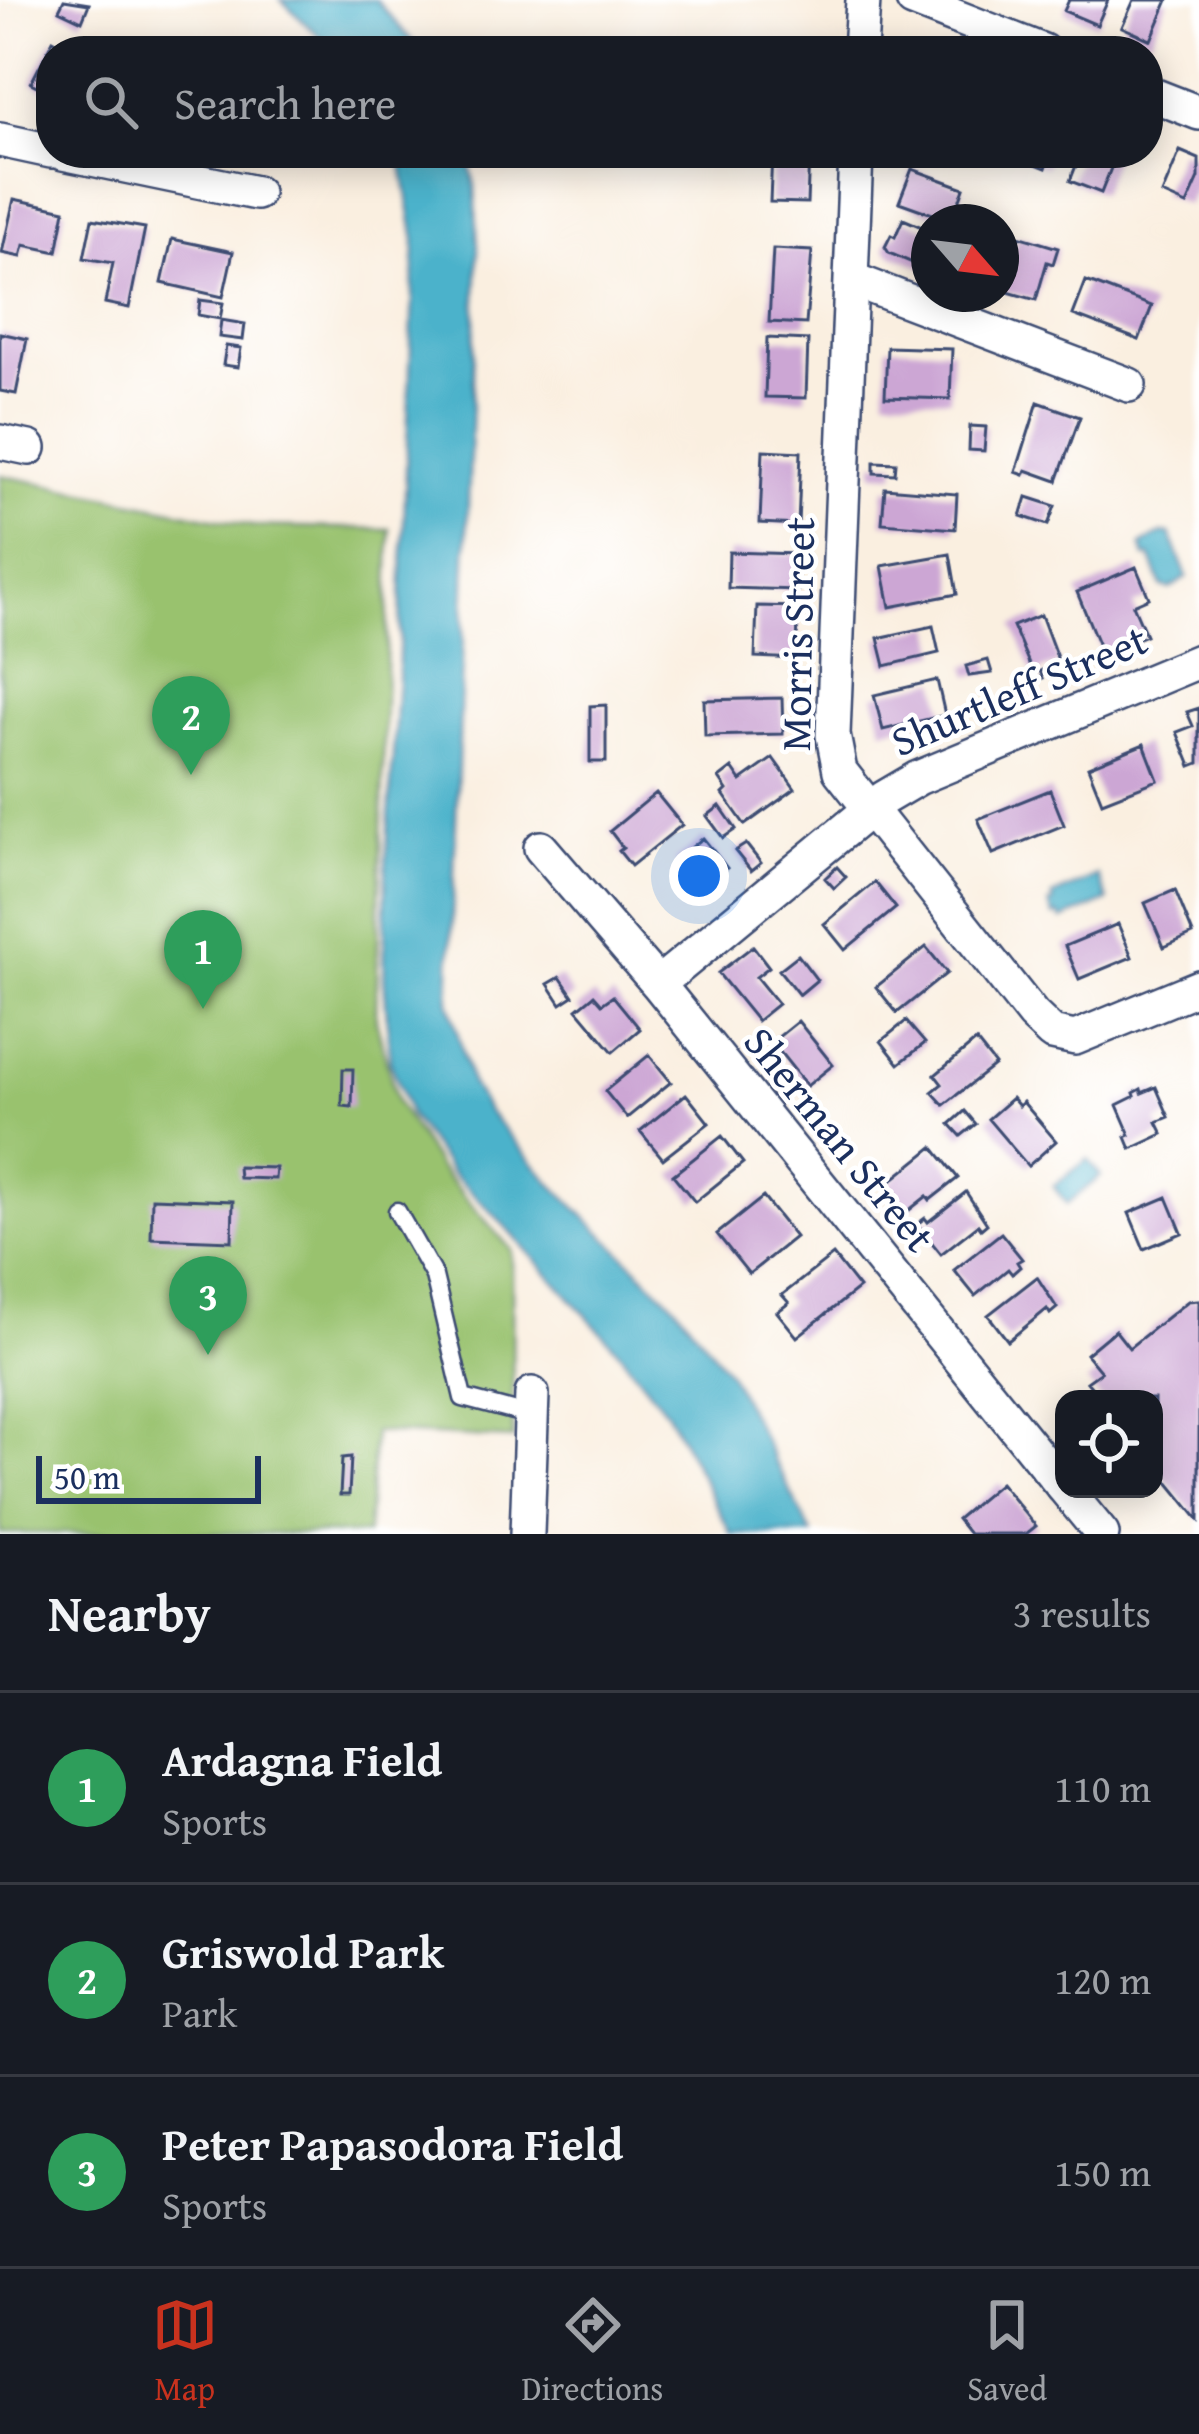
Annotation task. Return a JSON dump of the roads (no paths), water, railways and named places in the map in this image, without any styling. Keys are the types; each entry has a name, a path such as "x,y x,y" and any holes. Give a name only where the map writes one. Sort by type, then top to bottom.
{"street":[{"path":"861,36 863,0"},
{"path":"914,0 1004,36"},
{"path":"1163,99 1199,113"},
{"path":"0,140 36,148"},
{"path":"134,168 256,194"},
{"name":"Morris Street","path":"855,168 833,751 840,771 1034,1016 1059,1036 1082,1036 1199,987"},
{"path":"851,279 1129,385"},
{"name":"Shurtleff Street","path":"658,984 868,809 918,778 1199,661"},
{"name":"Sherman Street","path":"542,848 658,984 1055,1478"},
{"path":"527,1534 532,1405"},
{"name":"Sherman Street","path":"1072,1498 1102,1534"}],"lane":[{"path":"397,1211 434,1276 463,1398 532,1405"}],"water":[{"path":"281,0 376,0 408,36 319,36"},
{"path":"403,168 471,168 478,248 449,1001 471,1083 487,1110 553,1185 677,1307 730,1374 812,1534 731,1534 667,1412 615,1347 452,1174 410,1115 390,1061 384,978 386,859 415,240"},
{"path":"1162,533 1170,534 1187,577 1170,589 1162,587 1141,545"},
{"path":"1098,876 1108,901 1062,920 1059,914 1054,916 1049,904 1054,902 1052,896"},
{"path":"1088,1159 1101,1176 1067,1204 1053,1186"}],"place":[{"name":"Griswold Park","path":"191,775"},
{"name":"Ardagna Field","path":"203,1009"},
{"name":"Peter Papasodora Field","path":"208,1355"}]}
